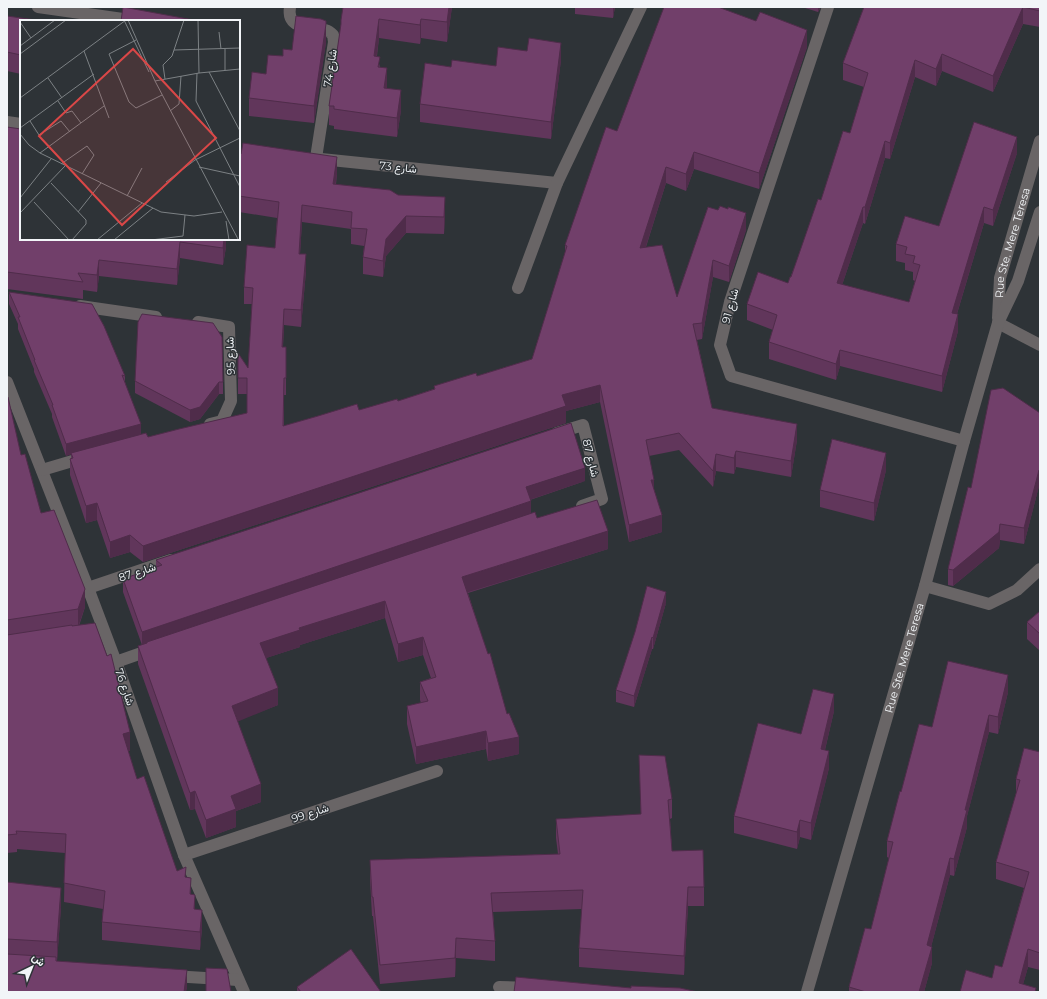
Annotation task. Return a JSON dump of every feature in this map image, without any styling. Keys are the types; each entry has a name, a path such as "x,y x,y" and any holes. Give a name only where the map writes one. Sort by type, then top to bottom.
{"street":[{"path":"38,7 130,20"},
{"name":"شارع 74","path":"290,7 289,14 293,22 299,25 328,31 333,35 334,42 312,158"},
{"path":"518,288 557,183 641,7"},
{"name":"شارع 91","path":"828,7 730,302 720,345 731,376 964,441"},
{"path":"7,122 20,124"},
{"name":"Rue Ste. Mere Teresa","path":"998,323 1000,278 1040,141"},
{"name":"شارع 73","path":"312,158 557,183"},
{"name":"Rue Ste. Mere Teresa","path":"807,992 925,586 964,441 998,323 1018,281 1040,212"},
{"path":"70,305 166,318"},
{"name":"شارع 95","path":"189,321 229,326 232,401 222,421 200,427"},
{"path":"998,323 1040,345"},
{"name":"شارع 76","path":"7,382 88,588 100,631 116,662 184,855 244,992"},
{"name":"شارع 87","path":"546,437 583,425 602,499 572,509"},
{"path":"42,470 94,455"},
{"name":"شارع 87","path":"88,588 185,555"},
{"path":"925,586 990,604 1017,590 1040,569"},
{"path":"116,662 161,647"},
{"name":"شارع 99","path":"184,855 436,771"},
{"path":"159,975 238,980"},
{"path":"499,986 539,989"}],"building":[{"path":"123,7 194,20 121,20"},
{"path":"343,7 449,7 447,22 421,19 420,25 379,19 374,56 380,57 378,67 387,68 384,88 401,90 397,118 334,109 334,106 329,106"},
{"path":"664,7 718,7 756,21 760,12 807,30 759,173 694,152 686,174 666,167 640,248 662,245 677,297 708,207 718,210 720,206 728,209 728,207 746,213 729,266 713,260 702,323 693,324 712,408 797,424 791,461 736,451 734,458 716,454 713,471 679,433 646,440 654,480 651,480 662,515 629,525 600,385 562,395 566,406 143,546 130,535 110,542 97,503 86,506 70,459 73,458 71,453 146,433 148,437 247,413 247,378 238,378 238,353 248,368 253,288 244,287 247,245 275,248 279,202 240,196 240,154 243,143 337,157 333,184 390,190 398,195 445,197 444,217 406,216 386,239 383,261 363,257 367,229 351,228 352,212 302,205 299,254 306,254 301,310 284,309 282,347 286,347 286,378 284,378 283,426 357,404 359,410 397,399 398,401 435,389 434,386 476,373 477,376 532,359 567,246 565,245 606,127 617,131"},
{"path":"864,7 1023,7 993,76 942,54 936,69 915,60 890,143 885,141 865,207 863,207 837,283 909,302 920,265 913,263 915,256 905,254 907,247 896,244 905,216 939,226 974,122 1017,137 993,210 984,207 952,313 958,314 942,376 840,350 836,364 769,342 777,315 747,304 758,272 788,283 818,199 821,200 843,131 850,133 868,73 843,63"},
{"path":"1023,7 1040,7 1040,11"},
{"path":"7,16 36,20 20,20 20,55 7,52"},
{"path":"296,16 326,21 314,106 249,98 252,72 266,74 268,55 283,56 283,49 292,50"},
{"path":"529,38 561,43 551,122 420,104 425,63 451,67 452,60 496,66 498,47 527,51"},
{"path":"7,127 20,129 20,240 224,240 223,248 180,242 177,269 99,260 97,275 78,273 83,282 7,272"},
{"path":"9,292 92,304 104,326 125,376 122,375 141,424 66,444 53,405 18,317 20,317"},
{"path":"142,314 213,323 222,337 223,382 219,382 200,407 190,410 135,381 138,322"},
{"path":"1003,388 1040,413 1040,470 1024,528 1000,524 999,532 953,570 948,569 968,487 971,488 991,390"},
{"path":"7,397 21,455 25,454 41,513 54,510 85,589 78,609 7,620"},
{"path":"571,423 585,468 526,487 531,501 142,632 123,579 162,565 156,560"},
{"path":"832,439 886,453 874,503 820,490"},
{"path":"597,500 608,531 462,577 488,654 490,653 507,714 509,713 519,737 488,743 486,731 416,747 407,706 428,701 420,682 436,677 423,637 398,644 385,601 299,628 300,630 260,643 278,688 232,706 261,784 231,796 236,809 206,820 195,791 190,793 138,646 535,512 537,518"},
{"path":"647,586 666,592 634,696 616,690 635,632"},
{"path":"1040,611 1040,634 1027,622"},
{"path":"95,623 107,656 111,654 130,732 123,734 137,779 144,776 177,871 186,867 185,877 191,878 190,894 195,895 194,909 202,910 200,932 102,922 105,891 64,883 66,834 16,831 17,834 7,835 7,635"},
{"path":"948,661 1008,675 998,717 989,715 954,859 950,858 927,945 932,947 919,992 866,992 849,987 865,928 871,929 893,842 887,841 919,724 932,727"},
{"path":"813,689 834,694 821,749 829,751 811,823 800,820 797,832 734,816 758,723 801,734"},
{"path":"1024,748 1040,752 1040,953 1028,949 1019,983 1036,988 1035,992 960,992 966,970 992,978 995,965 1002,967 1029,872 996,862 1020,780 1016,779"},
{"path":"639,755 665,756 672,799 668,800 672,851 703,850 704,887 688,887 684,956 579,948 583,890 491,893 495,941 456,938 455,958 380,965 372,897 370,860 560,854 556,819 641,814"},
{"path":"7,882 61,888 57,942 7,939"},
{"path":"351,949 381,992 301,992 297,987"},
{"path":"7,954 56,957 56,961 187,970 184,992 7,992"},
{"path":"206,968 227,969 231,992 206,992"},
{"path":"516,977 631,988 631,986 680,988 698,992 514,992"}]}
